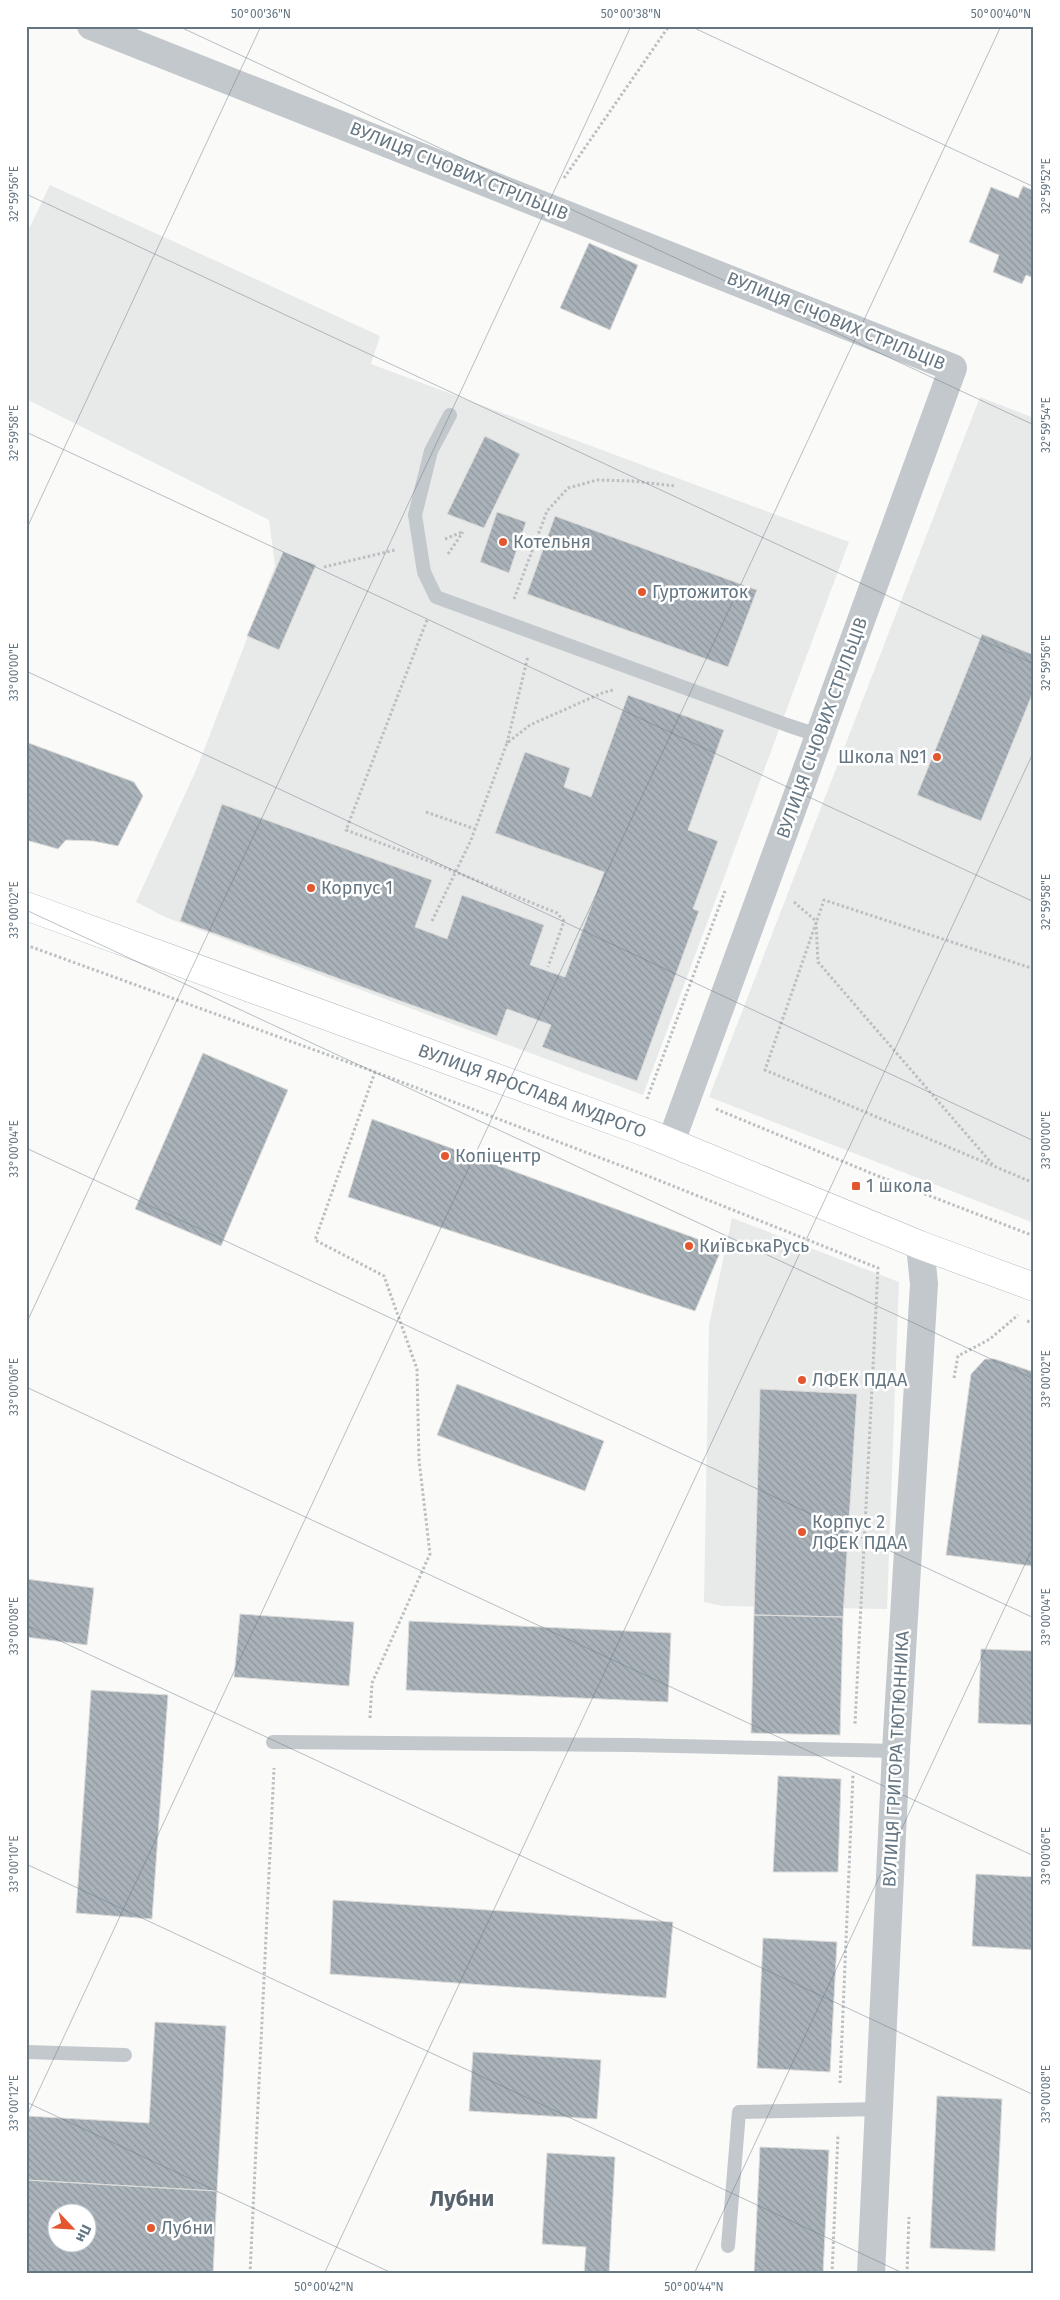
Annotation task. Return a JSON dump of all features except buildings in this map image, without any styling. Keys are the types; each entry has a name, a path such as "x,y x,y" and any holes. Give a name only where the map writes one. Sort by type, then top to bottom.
{"main road":[{"name":"ВУЛИЦЯ ЯРОСЛАВА МУДРОГО","path":"26,906 660,1138 920,1245 1034,1287"}],"street":[{"name":"ВУЛИЦЯ СІЧОВИХ СТРІЛЬЦІВ","path":"91,26 954,368 686,1096 660,1138"},
{"name":"ВУЛИЦЯ ГРИГОРА ТЮТЮННИКА","path":"871,2274 896,1751 924,1284 920,1245"}],"lane":[{"path":"450,415 431,451 416,515 424,572 436,598 787,725 806,731 820,732"},
{"path":"273,1742 896,1751"},
{"path":"26,2052 125,2055"},
{"path":"728,2246 738,2112 880,2109"}],"path":[{"path":"546,205 670,26"},
{"path":"506,624 519,581 547,511 568,488 597,480 632,480 675,486"},
{"path":"463,532 447,557 436,598 346,830 556,913 564,921 548,966"},
{"path":"432,921 475,829 507,743 534,634"},
{"path":"507,743 530,725 602,693 621,688"},
{"path":"426,812 475,829"},
{"path":"768,874 816,921 818,962 994,1166"},
{"path":"1034,969 824,900 765,1070 1034,1183"},
{"path":"26,946 375,1072 648,1176 878,1268"},
{"path":"373,1742 370,1732 372,1683 430,1554 419,1460 416,1369 384,1276 315,1240 375,1072"},
{"path":"648,1176 660,1138 646,1102 686,1096 878,1176 1034,1236"},
{"path":"250,2274 274,1768 273,1742"}],"shaded area":[{"path":"50,185 380,336 371,364 849,542 643,1095 165,917 136,902 197,768 275,566 269,520 26,399 26,235"},
{"name":"Школа №1","path":"980,397 1034,418 1034,1223 709,1097"},
{"name":"ЛФЕК ПДАА","path":"732,1218 899,1282 887,1609 723,1606 704,1602 709,1325"}],"place":[{"name":"Котельня","path":"503,542"},
{"name":"Гуртожиток","path":"642,592"},
{"name":"Школа №1","path":"937,757"},
{"name":"Корпус 1","path":"311,888"},
{"name":"Копіцентр","path":"445,1156"},
{"name":"1 школа","path":"856,1186"},
{"name":"КиївськаРусь","path":"689,1246"},
{"name":"ЛФЕК ПДАА","path":"802,1380"},
{"name":"Корпус 2 ЛФЕК ПДАА","path":"802,1532"},
{"name":"Лубни","path":"151,2228"}],"district":[{"name":"Лубни","path":"462,2198"}]}
